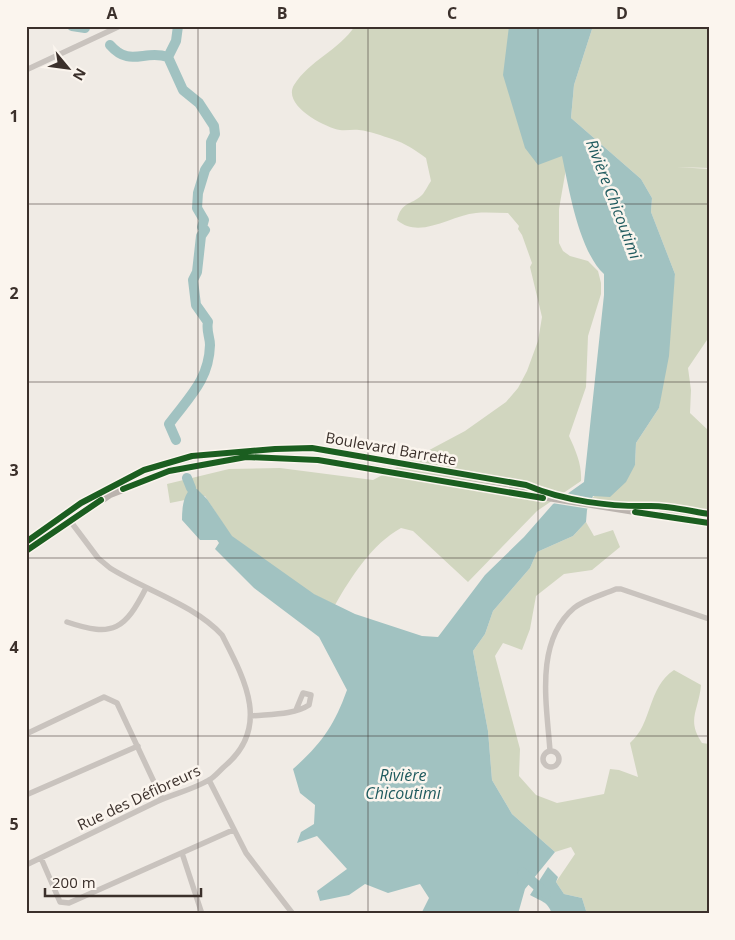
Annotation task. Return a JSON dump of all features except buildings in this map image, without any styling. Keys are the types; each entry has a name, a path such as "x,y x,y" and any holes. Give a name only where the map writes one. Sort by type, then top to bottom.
{"street":[{"path":"26,70 120,26"},
{"name":"Boulevard Barrette","path":"26,551 110,494 169,471 246,457 318,460 630,512 709,523"},
{"name":"Rue des Défibreurs","path":"26,865 162,799 209,780 235,757 241,749 248,733 251,716 247,689 222,635 200,617 128,579 98,558 71,522"},
{"path":"67,622 104,630 122,625 134,610 146,588"},
{"path":"550,751 547,692 548,654 551,640 575,607 616,589 621,589 709,618"},
{"path":"26,734 104,697 117,703 162,799"},
{"path":"251,716 296,710"},
{"path":"26,795 138,746"},
{"path":"209,780 232,830 246,853 293,914"},
{"path":"41,858 60,902 69,903 232,830"},
{"path":"182,853 202,912 193,914"}],"green space":[{"path":"355,26 530,26 567,163 559,209 559,243 563,251 570,256 588,261 598,271 601,294 588,336 586,387 569,436 579,464 581,481 537,511 468,582 413,531 401,528 381,543 363,562 335,605 311,593 231,536 205,496 170,503 167,484 229,469 280,468 373,480 465,431 506,402 518,388 527,371 538,341 542,317 530,267 532,263 518,229 519,226 508,213 476,213 426,227 406,226 397,220 401,210 422,195 431,181 426,158 406,145 392,139 367,131 340,130 324,125 306,114 294,100 292,93 294,85 300,77 341,42"},
{"path":"593,26 709,26 709,168 677,167 709,169 709,337 688,368 691,390 690,413 709,431 709,520 592,498 635,465 636,443 659,408 675,274 651,212 652,198 641,179 571,118 574,85"},
{"path":"586,522 594,536 613,530 620,547 592,570 564,574 536,596 530,629 522,650 503,643 495,656 520,749 519,776 536,795 557,803 604,794 610,769 619,770 638,777 630,743 643,726 654,696 665,677 674,670 701,685 694,721 697,735 702,743 709,744 709,914 587,914 582,898 564,894 556,882 575,854 571,847 555,852 512,814 492,780 488,731 473,651 485,634 493,611 530,568 537,552 573,536"}],"water":[{"name":"Rivière Chicoutimi","path":"509,26 593,26 574,85 571,118 641,179 652,198 651,212 675,274 669,356 659,408 636,443 635,465 626,482 610,497 593,496 587,510 586,522 573,536 537,552 530,568 493,611 485,634 473,651 488,731 492,780 512,814 555,852 525,889 518,914 483,914 480,911 476,914 421,914 429,898 420,884 388,893 365,884 349,895 320,901 317,891 347,869 317,836 297,843 301,832 314,824 315,805 300,793 293,769 312,751 326,733 337,714 347,690 319,637 254,588 215,549 219,543 217,540 200,540 182,520 182,511 186,495 191,488 197,489 207,499 232,536 314,594 355,614 422,636 438,637 485,575 524,537 553,504 584,482 604,295 604,274 595,264 576,219 562,156 538,165 525,148 503,75"},
{"path":"548,867 558,877 556,882 564,894 582,898 587,914 552,914 546,904 530,895"}],"pier":[{"path":"563,494 595,499 590,509 552,503"}],"waterway":[{"path":"72,26 85,28"},
{"path":"176,440 169,424 197,388 209,357 208,322 196,305 193,280 197,272 201,236 205,230 202,227 204,220 197,208 198,193 205,170 211,161 211,142 215,134 214,126 199,103 183,90 168,57 176,41 178,26"},
{"path":"110,45 117,52 131,57 152,55 168,57"},
{"path":"187,478 191,488"},
{"name":"Rivière Chicoutimi","path":"522,872 546,894"}],"cycle path":[{"path":"26,542 81,503 144,470 192,456 275,449 312,448 526,485 541,491 587,502 658,506 709,514"},
{"path":"123,489 169,471 246,457 318,460 543,498"},
{"path":"26,551 101,500"},
{"path":"635,512 709,523"}]}
